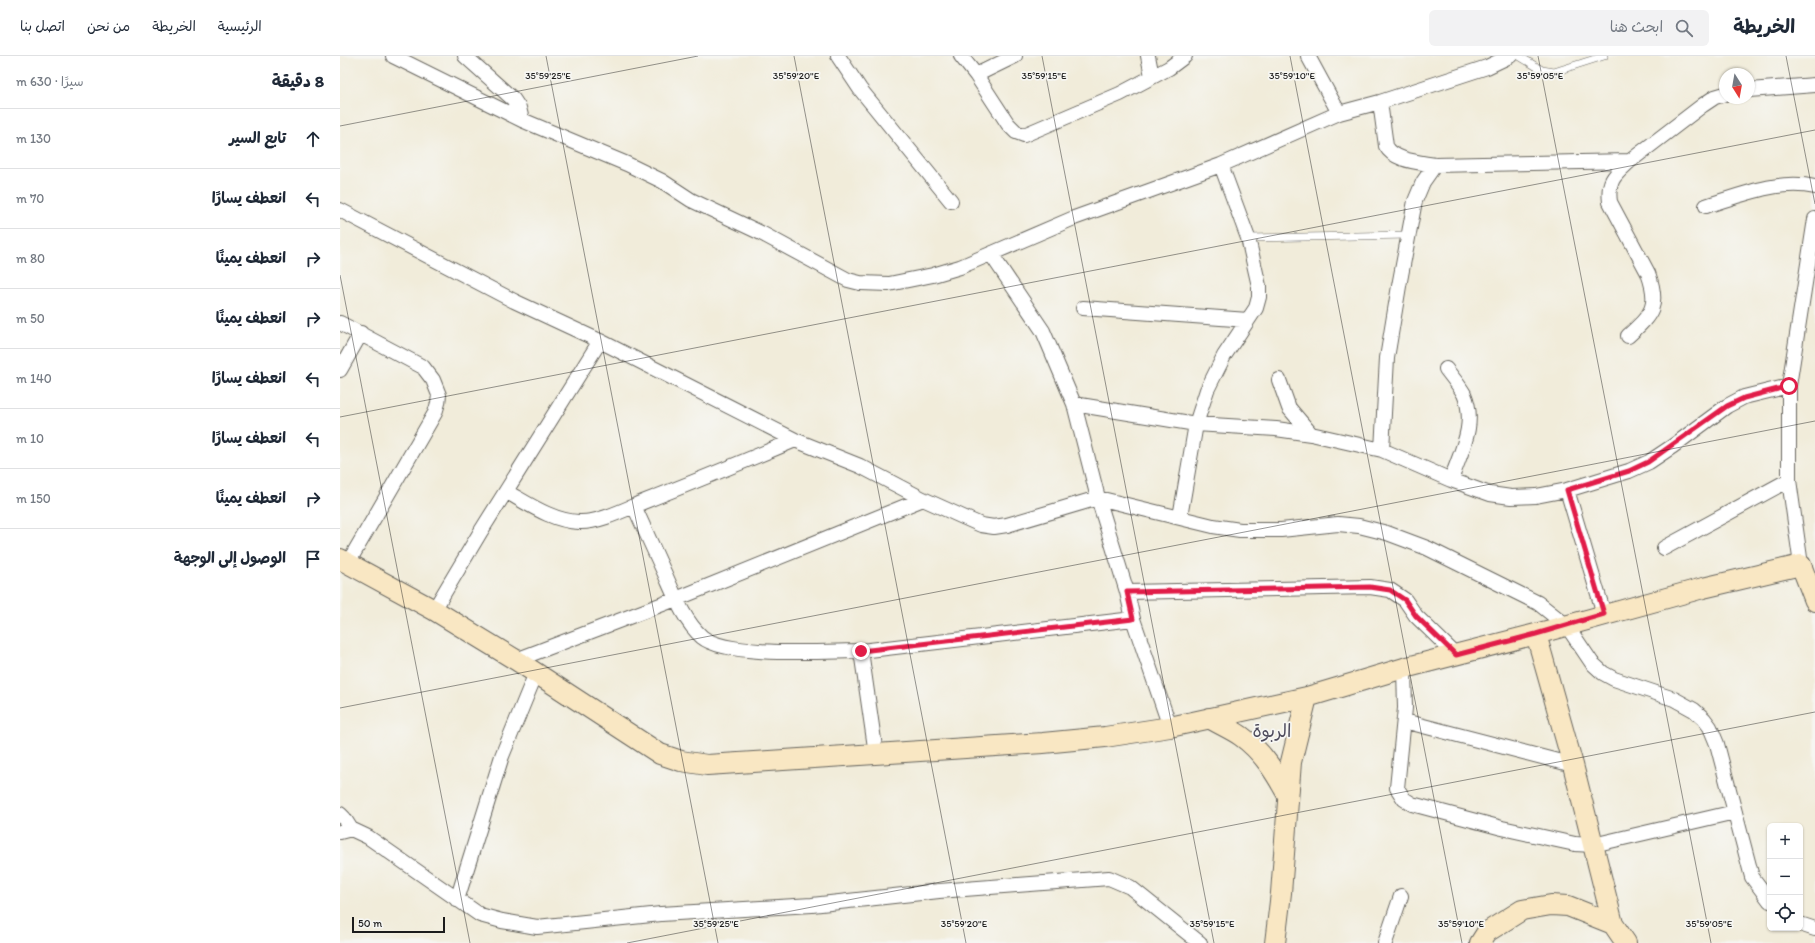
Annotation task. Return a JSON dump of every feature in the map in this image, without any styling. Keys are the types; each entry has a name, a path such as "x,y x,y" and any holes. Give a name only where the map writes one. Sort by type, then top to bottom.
{"street":[{"path":"393,56 522,120 627,164 662,181 691,200 756,230 832,272 854,282 889,284 933,275 960,267 1074,218 1221,165 1339,113 1380,102 1487,68 1510,56"},
{"path":"465,56 513,99 519,108 522,120"},
{"path":"838,56 860,89 951,201"},
{"path":"961,56 976,75 1008,124 1016,132 1024,135 1120,94 1169,68 1185,56"},
{"path":"976,75 1015,56"},
{"path":"1148,56 1152,76"},
{"path":"1308,56 1339,113"},
{"path":"1755,90 1815,85"},
{"path":"1628,336 1650,315 1654,304 1652,284 1648,273 1610,202 1610,183 1616,174 1630,161 1703,105 1719,96"},
{"path":"1380,102 1386,146 1392,155 1400,158 1435,165 1630,161"},
{"path":"1180,517 1196,424 1213,377 1224,356 1256,308 1258,297 1259,286 1248,238 1221,165"},
{"path":"1382,450 1388,358 1408,235 1419,190 1435,165"},
{"path":"1706,206 1762,189 1804,185 1815,187"},
{"path":"340,210 514,301 600,341 795,440 860,466 923,499 981,525 994,527 1007,525 1098,498 1213,526 1240,530 1281,530 1338,524 1359,526 1427,548 1538,603 1567,626 1592,663 1603,673 1614,679 1674,699 1694,710 1704,719 1710,727 1717,744 1752,877 1767,897"},
{"path":"1815,219 1811,275 1789,386 1789,480 1801,565 1815,601"},
{"path":"991,254 1043,331 1074,404 1098,498 1127,592 1133,619 1170,727"},
{"path":"1083,308 1248,320"},
{"path":"340,322 416,362 433,380 439,395 435,413 344,561 434,610 516,660 660,754 681,761 708,765 741,764 1105,737 1170,727 1307,697 1404,668 1567,626 1604,614 1703,588 1801,565"},
{"path":"340,370 361,333"},
{"path":"434,610 481,531 507,492 600,341"},
{"path":"1446,369 1463,393 1470,415 1469,429 1451,480"},
{"path":"1279,380 1289,408 1311,434"},
{"path":"1074,404 1196,424 1276,429 1311,434 1382,450 1451,480 1490,494 1511,497 1536,496 1567,490 1629,471 1648,462 1727,406 1744,398 1789,386"},
{"path":"507,492 543,512 564,520 581,523 634,506 795,440"},
{"path":"1664,548 1789,480"},
{"path":"1567,490 1604,614"},
{"path":"516,660 676,599 923,499"},
{"path":"634,506 676,599 691,624 703,637 719,646 756,651 861,651 1133,619"},
{"path":"1127,592 1370,587 1390,590 1405,600 1416,616 1456,655"},
{"path":"1536,634 1573,765 1613,924 1626,943"},
{"path":"861,651 876,754"},
{"path":"1404,668 1404,721 1397,781 1399,794 1412,804 1502,828 1575,844 1593,845 1735,812"},
{"path":"457,900 502,756 536,673"},
{"path":"1275,943 1281,893 1287,794 1291,762 1307,697"},
{"path":"1209,718 1241,736 1258,751 1272,768 1287,794"},
{"path":"1404,721 1573,765"},
{"path":"340,814 345,830 368,837 480,915 508,923 537,927 661,914 812,905 939,891 1109,878 1130,887 1200,943"},
{"path":"1385,943 1401,896"},
{"path":"1480,943 1487,932 1522,910 1551,905 1568,906 1613,924"},
{"path":"1803,925 1815,929"}],"lane":[{"path":"1519,56 1542,70 1554,72 1604,56"},
{"path":"1248,238 1408,235"}],"district":[{"name":"الربوة","path":"1272,731"}],"route":[{"path":"861,651 1133,619 1127,592 1370,587 1390,590 1405,600 1422,623 1432,630 1456,655 1567,626 1604,614 1567,490 1629,471 1648,462 1673,446 1727,406 1744,398 1789,386"}]}
